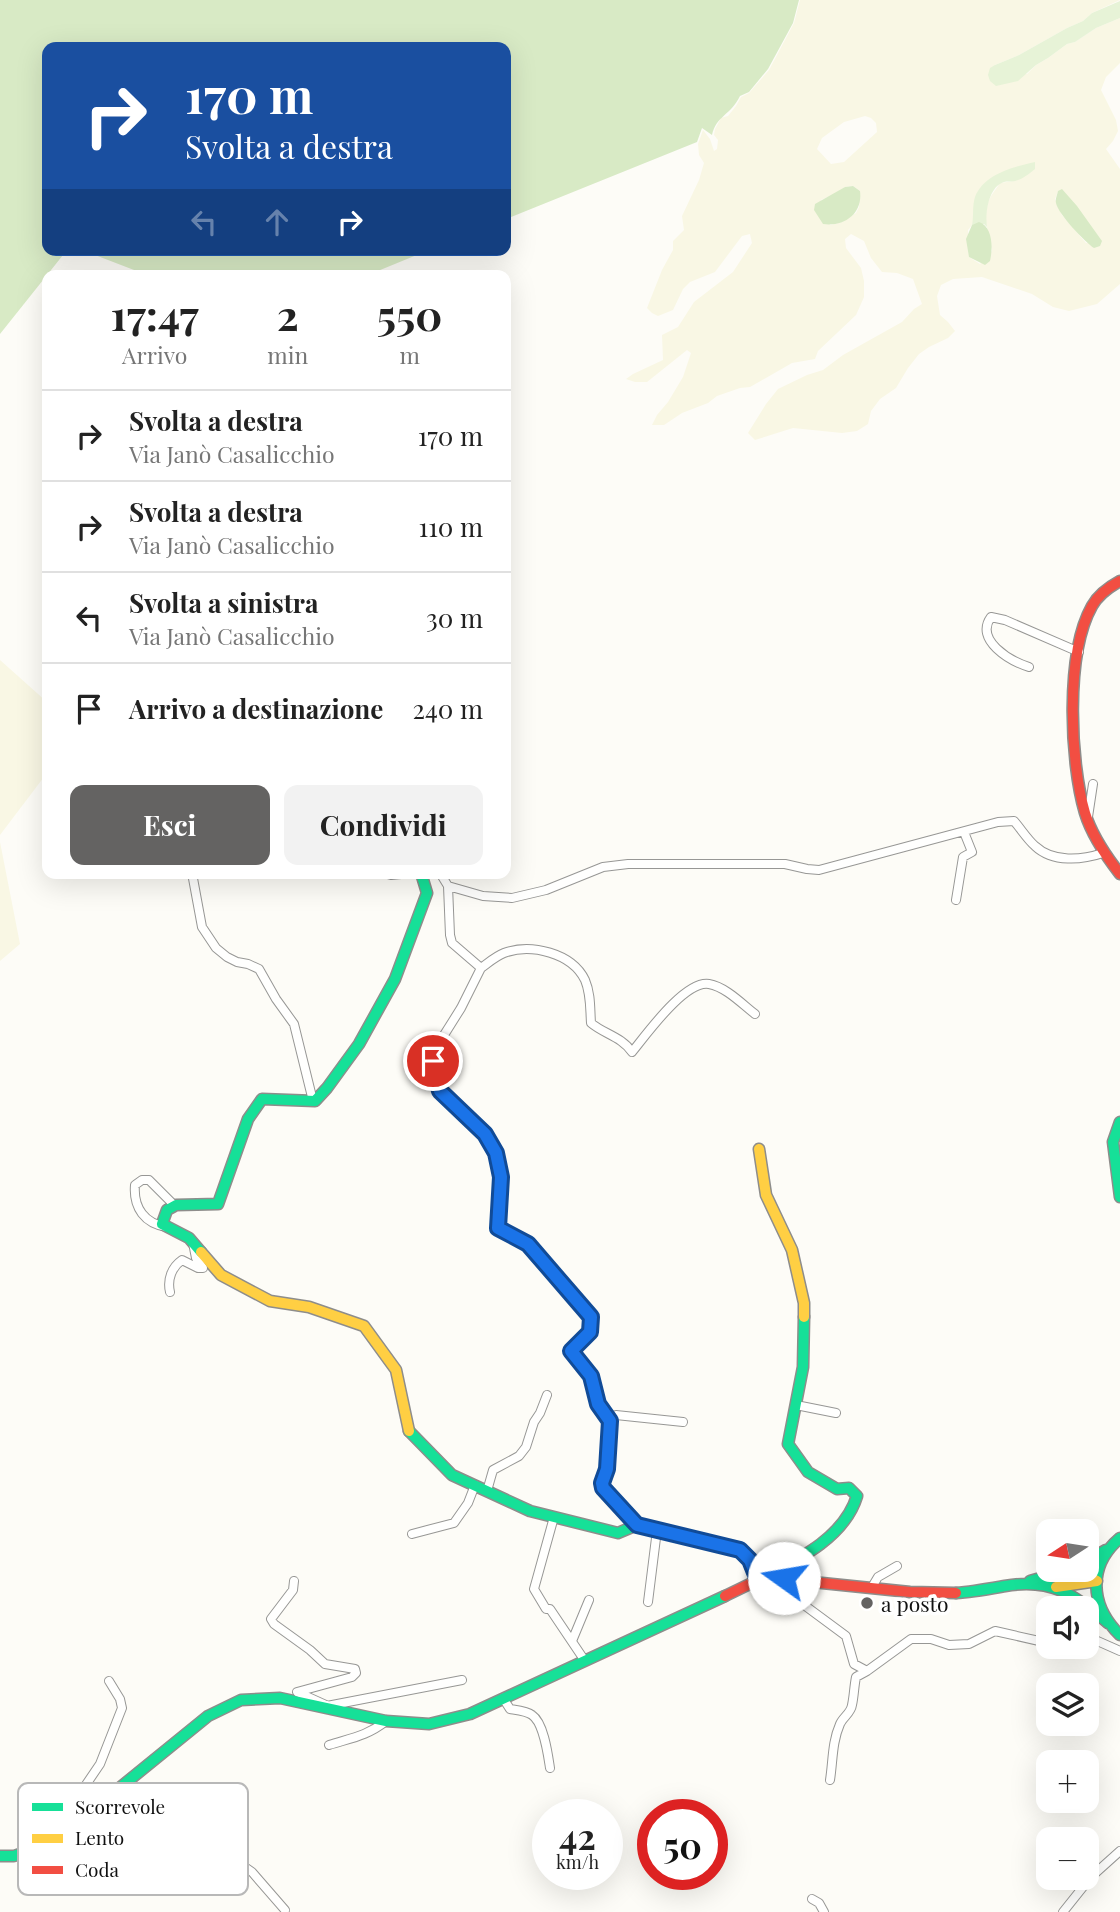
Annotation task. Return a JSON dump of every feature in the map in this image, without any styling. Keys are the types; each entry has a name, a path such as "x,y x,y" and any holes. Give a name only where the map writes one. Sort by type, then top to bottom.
{"main road":[{"path":"1120,581 1102,594 1091,608 1081,637 1074,681 1076,772 1085,815 1103,853 1120,874"},
{"path":"423,879 427,893 395,979 359,1044 327,1088 313,1101 262,1099 248,1119 218,1204 175,1206 167,1210 162,1224 189,1238 221,1275 270,1301 309,1307 364,1326 396,1370 407,1429 452,1475 530,1511 618,1533 637,1525 740,1550 763,1580"},
{"path":"1120,1122 1113,1142 1120,1197"},
{"path":"125,1783 208,1716 242,1700 280,1698 386,1721 429,1724 470,1714 763,1580 837,1530 856,1506 857,1496 849,1488 837,1489 808,1472 788,1444 803,1367 804,1303 792,1250 766,1195 759,1149"},
{"path":"1099,1554 1120,1538"},
{"path":"1099,1569 1108,1548"},
{"path":"763,1580 805,1579 924,1593 960,1593 1024,1583 1036,1579"},
{"path":"1024,1583 1056,1587 1093,1582"},
{"path":"1097,1582 1097,1593 1108,1623"},
{"path":"1056,1587 1092,1610 1120,1635"},
{"path":"0,1856 18,1855"}],"street":[{"path":"1029,667 997,651 986,631 991,617 1005,620 1079,652"},
{"path":"1087,820 1093,784"},
{"path":"448,886 483,896 512,898 546,890 603,867 628,864 785,864 819,870 998,822 1014,821 1043,853 1075,859 1103,853"},
{"path":"956,900 963,857 972,852 964,832"},
{"path":"193,879 202,927 216,948 237,962 258,969 294,1024 313,1101"},
{"path":"444,879 448,886 452,943 481,968"},
{"path":"637,1525 602,1485 607,1469 610,1421 598,1404 591,1376 571,1351 590,1332 591,1317 528,1244 498,1228 501,1177 496,1153 485,1134 443,1096 433,1061 439,1042 461,1008 481,968 500,954 513,950 530,948 546,952 578,968 590,993 592,1023 621,1040 632,1052 679,998 701,985 710,984 732,996 755,1014"},
{"path":"168,1227 148,1221 136,1203 135,1185 142,1180 149,1180 175,1206"},
{"path":"170,1292 171,1274 176,1264 183,1260 198,1268 204,1268 196,1258 194,1243"},
{"path":"487,1491 493,1470 519,1457 526,1447 547,1395"},
{"path":"796,1405 836,1413"},
{"path":"608,1419 616,1415 683,1422"},
{"path":"412,1534 454,1523 468,1503 475,1485"},
{"path":"554,1517 534,1589 537,1597 546,1609 550,1609 585,1661"},
{"path":"648,1602 657,1530"},
{"path":"872,1587 878,1577 897,1566"},
{"path":"763,1580 846,1636 854,1664 867,1671"},
{"path":"294,1581 293,1590 271,1619 274,1624 325,1664 355,1669 356,1674 297,1692 324,1706 462,1680"},
{"path":"572,1641 589,1600"},
{"path":"830,1780 834,1745 840,1725 853,1705 856,1678 911,1639 931,1639 949,1645 969,1644 995,1631 1036,1640"},
{"path":"1099,1642 1120,1651"},
{"path":"87,1783 100,1764 121,1708 120,1699 109,1681"},
{"path":"503,1699 510,1709 532,1715 537,1721 545,1740 550,1768"},
{"path":"330,1745 374,1731 386,1721"},
{"path":"1063,1912 1091,1877 1120,1852"},
{"path":"248,1869 285,1910"},
{"path":"813,1899 824,1912"}],"shaded area":[{"path":"800,0 1120,0 1019,55 995,65 1027,74 1067,44 1120,18 1120,63 1106,77 1101,90 1116,120 1118,131 1106,149 1120,169 1120,284 1097,304 1069,311 1053,307 1032,294 982,277 953,279 941,285 937,296 940,315 955,331 948,338 919,354 896,388 880,399 871,411 868,424 857,431 842,433 793,428 755,440 748,433 778,389 823,370 843,355 902,322 922,304 913,279 897,273 882,272 871,258 864,241 851,234 845,239 846,248 861,268 864,297 856,315 818,351 815,359 792,363 750,387 717,396 664,425 652,425 683,377 691,353 687,350 647,382 626,379 663,360 662,335 678,327 694,302 733,272 752,243 750,234 742,236 715,272 690,282 683,289 673,310 658,316 647,308 673,250 673,241 684,230 682,216 704,163 699,155 698,144 703,130 714,151 717,149 718,140 714,135 721,118 728,116 741,97 749,93 769,70 794,23","holes":["865,116 876,123 877,132 844,162 831,164 817,149 822,138 844,122","1035,163 1014,181 1000,183 991,196 985,218 992,251 980,264 969,257 968,230 975,214 974,204 1015,168","853,186 860,191 859,207 856,213 842,222 830,225 821,200 845,187","1062,190 1101,240 1086,243 1062,215 1055,199"]},
{"path":"0,660 42,698 42,780 0,835"},
{"path":"0,842 20,944 0,961"}],"green space":[{"path":"0,0 799,0 793,23 768,69 749,92 740,96 717,124 712,135 702,128 697,142 511,217 511,42 42,42 42,256 62,256 51,270 42,270 42,281 0,334"},
{"path":"1120,1 1120,18 1067,44 1018,81 996,86 990,81 990,68 1083,21 1092,13"},
{"path":"1035,162 1035,169 1026,176 1004,182 994,189 987,208 987,227 984,224 972,225 975,197 985,183 1009,169"},
{"path":"853,186 860,191 859,206 855,212 845,221 823,224 814,210 815,204 845,187"},
{"path":"1062,189 1102,241 1100,246 1094,248 1090,245 1058,208 1056,200 1058,191"},
{"path":"979,222 987,228 991,238 990,261 985,265 969,257 966,239 972,225"},
{"path":"98,256 414,256 380,270 134,270"}],"traffic: fast":[{"path":"201,1252 189,1238 162,1224 167,1210 176,1205 218,1204 248,1119 262,1099 315,1101 327,1088 359,1044 395,979 427,893 423,879"},
{"path":"1120,1122 1113,1142 1120,1197"},
{"path":"409,1431 452,1475 530,1511 618,1533 637,1525 644,1526 740,1550 750,1560 758,1580 817,1547 830,1536 851,1511 857,1496 849,1488 837,1489 808,1472 788,1444 803,1367 804,1317"},
{"path":"1120,1538 1102,1561 1096,1586 1103,1612 1120,1635"},
{"path":"1099,1554 1106,1550"},
{"path":"1030,1581 1036,1579"},
{"path":"956,1593 1036,1584 1073,1596 1108,1623"},
{"path":"126,1783 208,1716 241,1700 280,1698 386,1721 429,1724 470,1714 725,1596"},
{"path":"0,1856 18,1855"}],"traffic: slow":[{"path":"759,1149 766,1195 792,1250 804,1303 804,1317"},
{"path":"201,1252 221,1275 270,1301 309,1307 364,1326 396,1370 409,1431"},
{"path":"1056,1587 1090,1582"}],"traffic: jam":[{"path":"1120,581 1097,598 1083,627 1077,651 1073,708 1076,766 1085,813 1091,830 1120,874"},
{"path":"725,1596 758,1580 783,1579 910,1592 956,1593"}],"place":[{"name":"a posto","path":"867,1603"}],"route":[{"path":"433,1061 443,1096 485,1134 496,1153 501,1177 498,1228 528,1244 591,1317 590,1332 571,1351 591,1376 598,1404 610,1421 603,1488 637,1525 740,1550 750,1560 758,1580 784,1578"}]}
